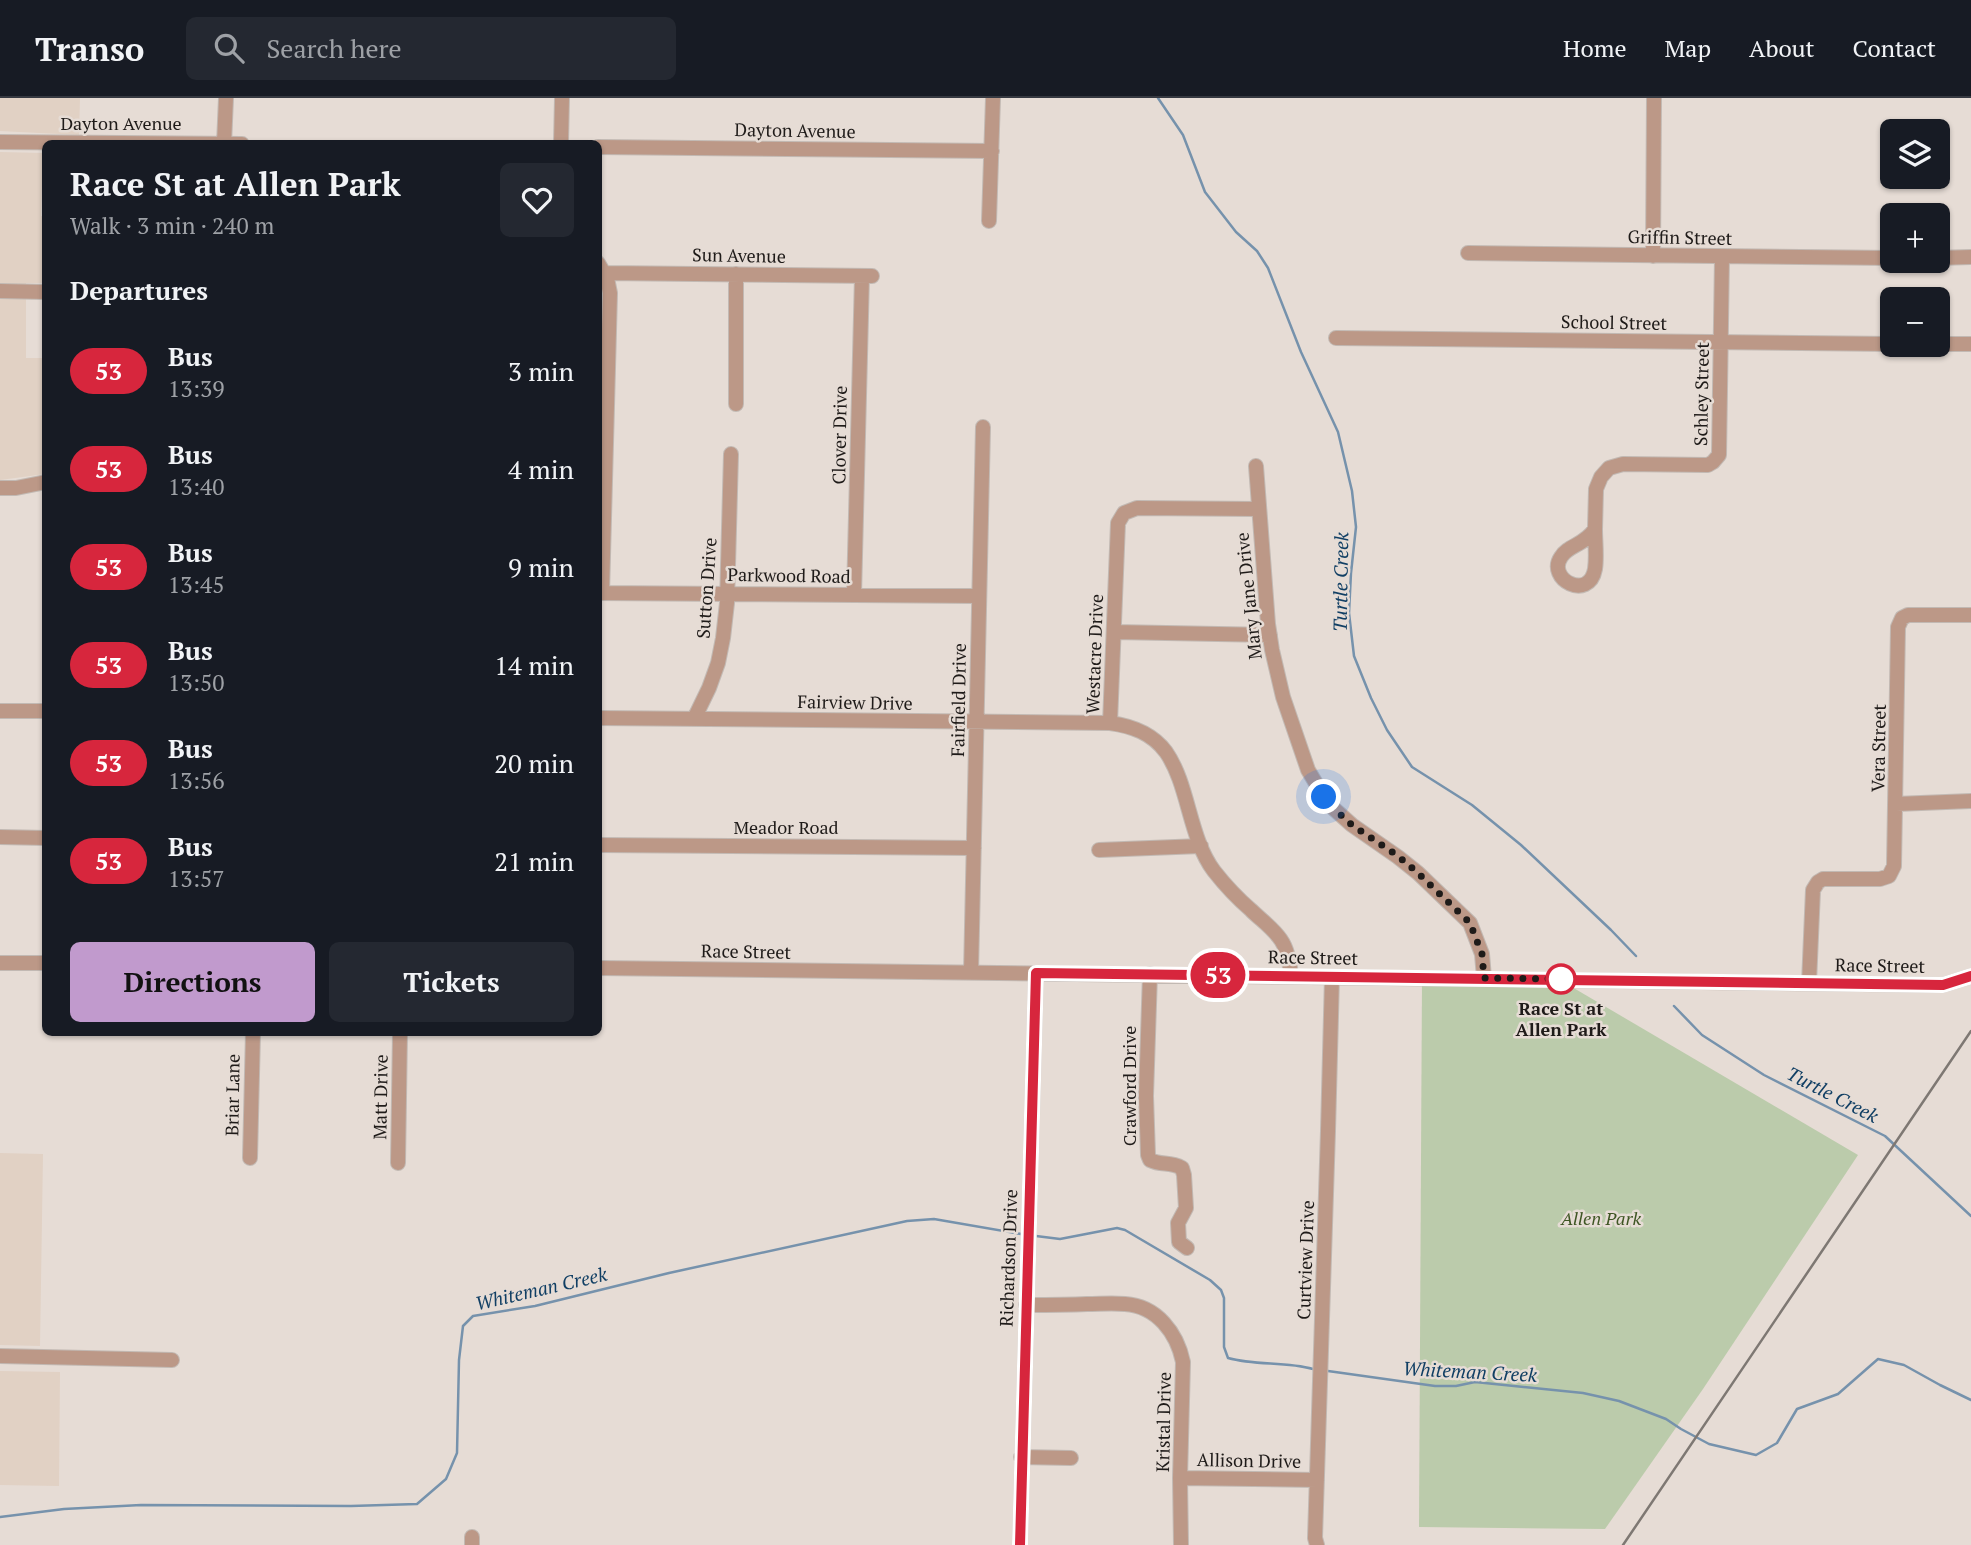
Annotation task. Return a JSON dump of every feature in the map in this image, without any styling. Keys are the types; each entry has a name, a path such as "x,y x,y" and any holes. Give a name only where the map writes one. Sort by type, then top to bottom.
{"street":[{"path":"225,140 226,98"},
{"path":"561,140 562,98"},
{"path":"989,221 993,98"},
{"path":"1653,256 1654,98"},
{"name":"Dayton Avenue","path":"0,142 42,142"},
{"name":"Dayton Avenue","path":"602,147 992,151"},
{"name":"Griffin Street","path":"1468,253 1880,258"},
{"name":"Schley Street","path":"1595,529 1596,489 1606,471 1623,464 1702,466 1713,462 1720,452 1722,257"},
{"path":"1950,258 1971,257"},
{"path":"602,268 610,293 603,359 602,437"},
{"name":"Sun Avenue","path":"602,268 736,274 867,275"},
{"path":"736,274 736,404"},
{"name":"Clover Drive","path":"854,595 867,275"},
{"path":"0,291 42,292"},
{"name":"School Street","path":"1336,338 1880,344"},
{"path":"1950,344 1971,344"},
{"name":"Fairfield Drive","path":"971,973 983,427"},
{"name":"Sutton Drive","path":"694,719 718,663 723,638 731,454"},
{"name":"Mary Jane Drive","path":"1256,466 1270,635 1277,678 1308,770 1333,808 1352,825 1398,856 1470,923 1482,954 1484,978"},
{"path":"0,488 42,483"},
{"name":"Westacre Drive","path":"1259,509 1137,508 1124,513 1118,523 1110,723 1135,728 1166,752 1175,769 1201,846 1213,869 1281,940 1288,955 1291,976"},
{"name":"Parkwood Road","path":"602,593 979,596"},
{"name":"Vera Street","path":"1809,983 1813,890 1818,882 1824,879 1880,879 1889,876 1894,866 1900,621 1908,615 1971,615"},
{"path":"1114,632 1270,635"},
{"path":"7,711 42,703"},
{"path":"7,711 42,711"},
{"name":"Fairview Drive","path":"602,718 1110,723"},
{"path":"1896,804 1971,801"},
{"path":"0,837 42,838"},
{"name":"Meador Road","path":"602,845 974,848"},
{"path":"1099,849 1201,846"},
{"path":"0,963 42,963"},
{"name":"Race Street","path":"602,968 1943,985 1971,976"},
{"name":"Richardson Drive","path":"1020,1545 1036,973"},
{"name":"Crawford Drive","path":"1150,974 1146,1096 1148,1155 1150,1160 1156,1163 1173,1163 1182,1168 1186,1209 1178,1223 1179,1242 1187,1248"},
{"name":"Curtview Drive","path":"1317,1545 1315,1538 1332,977"},
{"name":"Briar Lane","path":"250,1157 253,1036"},
{"name":"Matt Drive","path":"398,1163 400,1036"},
{"name":"Kristal Drive","path":"1026,1305 1126,1304 1148,1311 1163,1322 1177,1340 1183,1362 1181,1545"},
{"path":"0,1356 172,1360"},
{"path":"1021,1457 1071,1458"},
{"name":"Allison Drive","path":"1180,1478 1317,1480"}],"shaded area":[{"path":"0,98 80,98 79,135 0,131"},
{"path":"0,152 42,153 42,283 26,283 26,358 42,358 42,474 0,480"},
{"path":"0,1153 43,1154 40,1346 0,1345"},
{"path":"0,1371 60,1372 59,1486 0,1485"}],"green space":[{"name":"Allen Park","path":"1422,978 1560,980 1858,1155 1703,1389 1605,1529 1419,1527"}],"waterway":[{"name":"Turtle Creek","path":"1158,98 1183,135 1205,192 1236,232 1257,251 1268,268 1301,352 1338,432 1352,491 1356,527 1349,613 1354,656 1387,730 1412,767 1472,805 1521,845 1636,956"},
{"name":"Turtle Creek","path":"1674,1006 1702,1035 1764,1075 1885,1136 1971,1216"},
{"name":"Whiteman Creek","path":"0,1517 64,1509 141,1505 417,1504 446,1479 457,1453 459,1360 463,1326 473,1316 535,1306 669,1273 907,1221 934,1219 1021,1234"},
{"name":"Whiteman Creek","path":"1036,1236 1060,1239 1117,1228 1125,1230 1210,1280 1221,1290 1224,1298 1224,1347 1228,1358 1313,1369"},
{"name":"Whiteman Creek","path":"1328,1371 1435,1386 1475,1382 1583,1393 1619,1401 1666,1419 1709,1444 1756,1455 1777,1443 1797,1409 1838,1394 1878,1359 1904,1365 1971,1400"}],"railway":[{"path":"1623,1545 1971,1031"}],"bus line":[{"name":"53","path":"1020,1545 1036,973 1943,985 1971,976"}],"place":[{"name":"Race St at Allen Park","path":"1561,979"}],"route":[{"path":"1324,797 1352,825 1418,873 1470,923 1482,954 1484,978 1561,979"}]}
